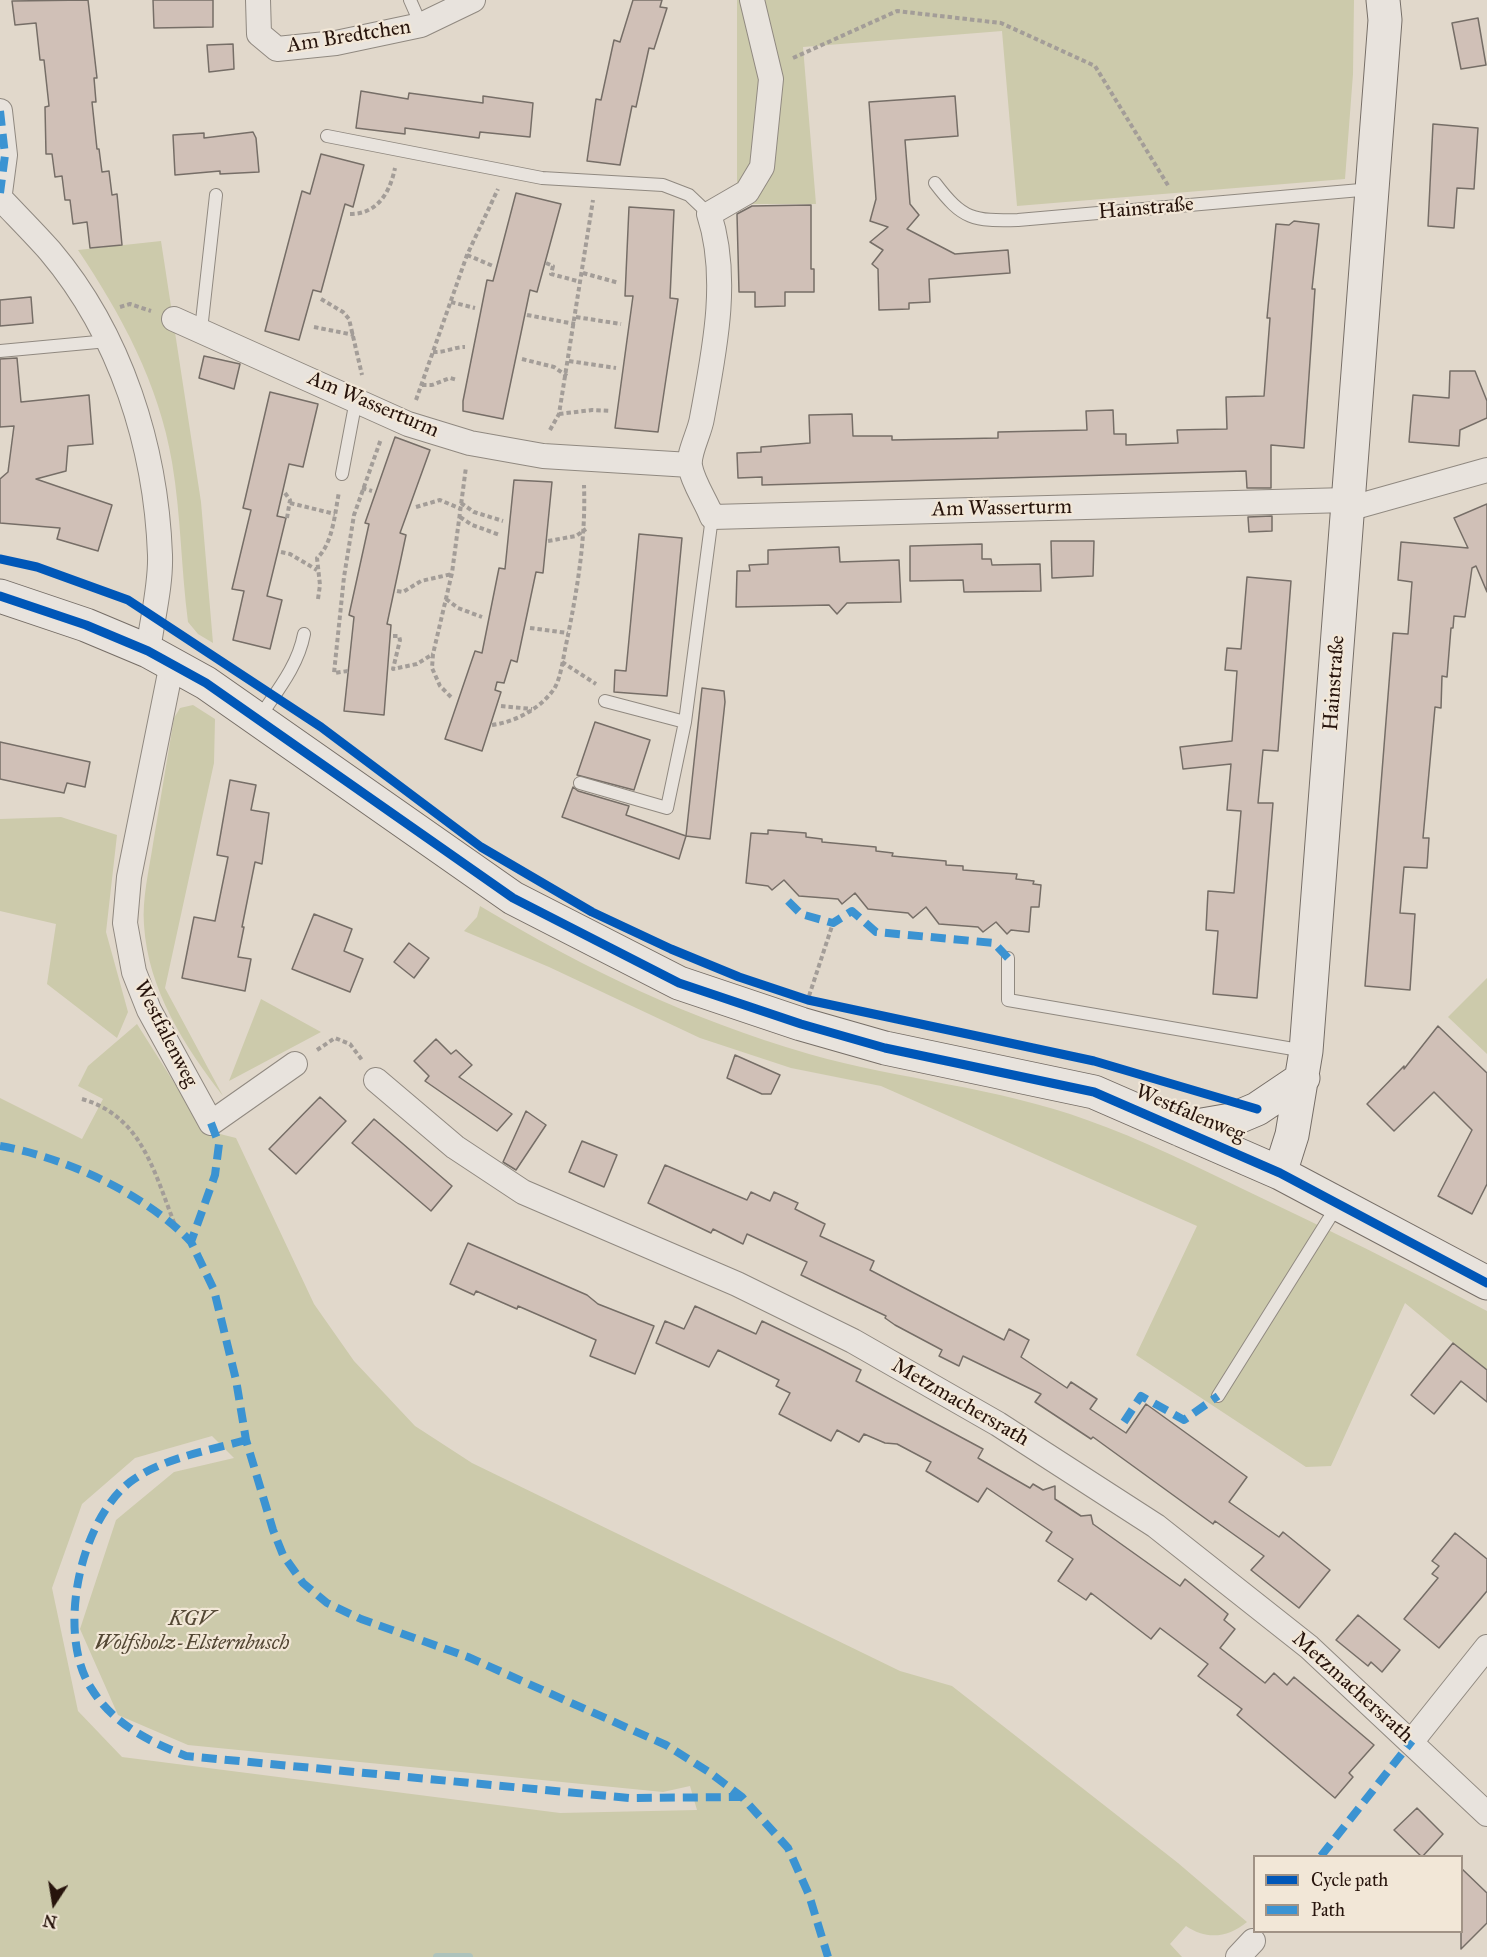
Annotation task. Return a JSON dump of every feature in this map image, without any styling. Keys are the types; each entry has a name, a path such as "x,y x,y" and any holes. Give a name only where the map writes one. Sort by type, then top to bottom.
{"street":[{"name":"Am Bredtchen","path":"258,0 259,34 277,49 336,43 421,25 473,0"},
{"path":"712,517 690,465 702,421 713,347 718,284 716,236 709,214 747,192 762,167 771,79 752,0"},
{"name":"Hainstraße","path":"1280,1173 1292,1135 1305,1065 1373,189 1385,20 1383,0"},
{"path":"0,111 5,154 0,193"},
{"path":"0,198 51,252 94,314 108,341 137,413 153,487 160,558 160,657"},
{"name":"Am Wasserturm","path":"174,319 399,420 470,443 543,456 690,465"},
{"name":"Am Wasserturm","path":"712,517 1348,505 1487,470"},
{"name":"Westfalenweg","path":"0,596 86,626 160,657 259,718 513,898 679,983 801,1024 885,1048 1094,1092 1280,1173 1487,1283"},
{"name":"Westfalenweg","path":"160,657 129,877 125,923 134,972 149,1011 211,1123 295,1064"},
{"path":"1179,1129 1231,1120 1257,1109 1305,1065"},
{"name":"Metzmachersrath","path":"376,1080 454,1147 523,1192 737,1284 853,1341 998,1424 1156,1526 1309,1647 1412,1741 1487,1814"},
{"path":"1412,1741 1487,1647"}],"lane":[{"path":"410,0 421,25"},
{"path":"327,136 507,173 596,182 663,185 689,195 709,214"},
{"name":"Hainstraße","path":"935,183 954,208 983,221 1018,220 1373,189"},
{"path":"201,330 216,195"},
{"path":"0,351 108,341"},
{"path":"342,474 356,400"},
{"path":"580,783 667,808 685,722 712,517"},
{"path":"259,718 291,672 301,650 304,634"},
{"path":"605,701 685,722"},
{"path":"1008,958 1008,1000 1305,1065"},
{"path":"1218,1396 1338,1204"}],"path":[{"path":"771,79 794,58 897,10 1000,23 1095,66 1180,206"},
{"path":"350,214 359,214 372,208 385,197 391,187 398,151"},
{"path":"348,671 334,673 344,577 354,515 362,488 399,420 422,385 467,255 507,173"},
{"path":"557,421 567,376 596,182"},
{"path":"467,255 493,266"},
{"path":"546,263 553,266 551,274 581,282"},
{"path":"583,273 619,283"},
{"path":"321,299 343,312 354,334 363,381 356,400"},
{"path":"451,302 475,308"},
{"path":"527,315 575,324"},
{"path":"576,317 621,324"},
{"path":"314,327 354,334"},
{"path":"433,351 441,353 453,347 465,347"},
{"path":"522,359 554,367 567,376"},
{"path":"569,361 616,368"},
{"path":"422,385 432,385 450,378 457,380"},
{"path":"559,414 592,410 611,411"},
{"path":"451,697 440,686 432,668 433,654 452,573 470,443"},
{"path":"492,725 511,723 532,709 554,688 562,662 580,578 586,529 583,459"},
{"path":"318,599 317,558 324,552 335,514 342,474"},
{"path":"362,488 372,491"},
{"path":"285,493 290,503 287,518"},
{"path":"416,507 440,500 461,509"},
{"path":"290,503 335,514"},
{"path":"461,503 474,512 503,521"},
{"path":"460,516 472,525 500,535"},
{"path":"548,541 576,536 586,529"},
{"path":"281,552 318,570"},
{"path":"397,591 403,592 421,581 452,573"},
{"path":"344,577 352,578"},
{"path":"446,599 458,608 482,617"},
{"path":"530,628 568,633"},
{"path":"393,636 399,636 400,640 393,669"},
{"path":"393,669 417,664 433,654"},
{"path":"562,662 595,681 605,701"},
{"path":"388,665 393,669"},
{"path":"501,706 532,709"},
{"path":"808,1000 832,923"},
{"path":"295,1064 335,1038 351,1044 376,1080"},
{"path":"82,1099 100,1104 125,1122 140,1141 175,1225"}],"green space":[{"path":"737,0 1354,0 1353,74 1345,179 1017,206 1002,31 803,47 816,204 737,204"},
{"path":"161,241 201,502 213,643 198,634 188,622 175,482 158,405 123,325 78,250"},
{"path":"193,705 215,719 214,763 165,988 223,1096 182,1038 161,995 147,949 144,925 146,884 174,718 180,708"},
{"path":"61,817 117,835 106,932 128,1012 117,1038 47,984 56,924 0,911 0,819"},
{"path":"480,906 599,972 680,1009 722,1025 809,1054 844,1063 1019,1099 1107,1127 1168,1153 1338,1235 1487,1311 1487,1371 1405,1303 1331,1466 1306,1467 1136,1355 1197,1226 881,1086 791,1068 700,1038 549,967 464,931 477,917"},
{"path":"1487,978 1487,1054 1448,1017"},
{"path":"261,999 321,1032 229,1081"},
{"name":"KGV Wolfsholz-Elsternbusch","path":"137,1024 204,1130 236,1138 314,1304 354,1361 415,1426 472,1463 900,1671 952,1686 1178,1863 1247,1922 1232,1931 1217,1935 1201,1934 1186,1926 1170,1944 1182,1957 0,1957 0,1098 82,1139 103,1099 78,1086 88,1066","holes":["212,1436 234,1458 174,1472 116,1520 80,1629 118,1715 188,1745 663,1792 690,1786 697,1810 560,1813 122,1757 78,1711 52,1588 82,1504 135,1458"]}],"building":[{"path":"88,0 97,78 94,78 96,102 92,102 97,149 99,149 102,172 109,171 112,195 117,194 122,245 90,248 87,222 73,224 70,200 65,200 62,176 55,177 52,154 46,154 45,107 49,106 44,60 40,60 36,23 15,25 12,1"},
{"path":"153,0 213,0 213,27 154,28"},
{"path":"633,0 662,0 660,7 667,8 654,49 649,48 636,107 632,106 620,165 587,161 596,99 601,100 614,40 620,42"},
{"path":"1478,18 1486,65 1461,69 1452,23"},
{"path":"233,44 234,69 209,72 207,45"},
{"path":"361,91 408,99 409,93 483,103 483,96 533,103 530,137 480,132 479,138 405,128 405,134 356,128"},
{"path":"955,96 958,136 905,140 910,204 919,215 907,229 955,254 1008,250 1010,273 929,279 930,302 909,303 909,309 879,310 878,269 872,264 883,250 870,242 888,227 870,221 876,199 869,102"},
{"path":"1433,124 1478,128 1474,189 1457,188 1454,228 1428,226"},
{"path":"253,132 256,138 259,172 220,174 220,171 175,175 173,135 204,133 204,138"},
{"path":"321,154 364,165 353,207 345,204 321,292 313,290 299,340 265,331 302,191 310,194"},
{"path":"516,193 561,204 537,292 530,290 503,419 463,411 463,401 487,280 493,281"},
{"path":"811,205 811,269 814,269 814,292 785,292 785,306 755,307 755,292 739,292 737,214 752,206"},
{"path":"629,207 674,210 670,298 678,299 658,432 615,428 633,296 625,296"},
{"path":"1294,221 1319,224 1312,289 1315,289 1304,448 1271,445 1271,488 1247,488 1246,471 762,485 762,477 738,478 737,453 761,452 761,447 810,443 809,415 852,414 853,436 892,436 892,440 998,438 998,432 1087,430 1086,411 1113,410 1114,434 1126,434 1126,445 1178,443 1177,430 1227,429 1226,397 1264,396 1270,318 1267,318 1276,224 1289,225"},
{"path":"31,297 33,323 0,326 0,300"},
{"path":"204,356 240,364 234,389 199,378"},
{"path":"17,358 21,402 89,395 93,444 68,446 66,471 36,479 112,505 98,551 57,539 60,528 0,523 0,479 8,472 14,426 0,427 0,359"},
{"path":"1450,371 1475,371 1487,401 1487,418 1460,430 1459,446 1409,442 1413,395 1449,398"},
{"path":"270,392 318,404 303,467 289,464 277,516 286,518 267,596 282,600 270,649 233,640 244,591 232,589 251,510 243,508"},
{"path":"395,437 430,450 400,533 406,535 387,624 391,625 384,715 344,711 354,617 349,615 369,524 365,523"},
{"path":"514,480 552,482 543,573 536,572 517,662 511,660 504,683 497,682 495,690 501,692 482,751 445,739 475,651 482,653 499,568 505,569"},
{"path":"1487,504 1487,592 1476,566 1472,568 1465,617 1454,616 1453,628 1451,628 1447,677 1442,676 1441,708 1435,707 1423,838 1429,838 1427,868 1404,867 1400,913 1415,914 1410,990 1365,986 1393,633 1408,634 1412,582 1398,580 1401,542 1468,548 1454,518"},
{"path":"1272,516 1272,531 1249,532 1248,517"},
{"path":"639,534 682,538 667,696 614,692 615,670 626,671"},
{"path":"1051,541 1094,541 1093,576 1052,578"},
{"path":"982,544 982,559 991,559 992,565 1040,564 1041,591 964,592 963,580 910,581 910,546"},
{"path":"839,547 840,562 899,560 901,602 847,603 837,614 829,605 736,607 737,571 750,571 749,565 768,564 768,550"},
{"path":"1247,577 1291,581 1278,751 1263,750 1258,803 1273,803 1257,998 1213,994 1218,931 1206,930 1208,891 1234,893 1241,811 1227,810 1231,764 1183,769 1180,747 1232,741 1237,671 1225,670 1227,648 1241,649"},
{"path":"702,688 724,691 725,702 710,839 686,836"},
{"path":"595,722 650,740 634,790 577,775"},
{"path":"0,742 90,762 85,787 67,783 64,793 0,779"},
{"path":"230,780 256,785 251,810 269,813 262,864 255,862 242,927 244,927 238,957 251,959 245,991 182,978 194,917 215,921 228,857 217,855"},
{"path":"573,787 578,791 629,806 626,815 686,836 679,859 562,817"},
{"path":"768,830 806,833 806,837 822,839 822,842 876,847 876,851 893,853 892,856 946,861 946,865 963,866 963,870 1017,874 1016,879 1034,881 1033,884 1041,885 1039,907 1031,907 1029,932 1011,930 1007,934 996,922 983,932 978,927 939,924 926,907 913,918 908,913 868,909 855,893 842,904 838,899 799,896 784,880 772,890 768,886 746,883 751,833 768,834"},
{"path":"314,914 352,929 344,951 363,959 350,992 292,969"},
{"path":"409,943 429,958 414,978 394,962"},
{"path":"1438,1026 1487,1073 1487,1184 1472,1214 1438,1196 1472,1130 1434,1092 1394,1131 1367,1104 1404,1066 1404,1069"},
{"path":"436,1039 451,1054 456,1050 472,1065 459,1077 512,1114 497,1131 425,1081 429,1076 414,1061"},
{"path":"735,1055 780,1075 771,1094 762,1094 727,1078"},
{"path":"320,1097 346,1121 296,1174 269,1149"},
{"path":"526,1111 546,1125 516,1170 503,1162"},
{"path":"374,1119 452,1186 431,1211 352,1143"},
{"path":"582,1141 617,1155 604,1187 569,1172"},
{"path":"665,1165 747,1200 751,1192 770,1201 774,1192 798,1203 795,1209 825,1224 820,1236 874,1261 870,1270 1004,1340 1009,1329 1029,1340 1021,1357 1067,1388 1071,1382 1097,1399 1090,1409 1126,1433 1146,1404 1247,1477 1229,1502 1279,1537 1283,1532 1330,1570 1299,1608 1251,1570 1264,1556 1215,1521 1213,1524 1093,1437 1091,1439 1035,1402 1041,1394 963,1356 959,1366 939,1356 942,1350 895,1325 885,1318 886,1316 801,1275 807,1262 747,1234 743,1244 713,1229 711,1233 648,1203"},
{"path":"468,1243 587,1295 598,1304 654,1326 635,1374 590,1356 596,1340 518,1306 517,1309 476,1291 474,1295 450,1284"},
{"path":"695,1306 756,1334 762,1321 861,1370 856,1381 983,1449 978,1458 1030,1488 1033,1484 1043,1490 1055,1486 1055,1499 1081,1516 1091,1515 1093,1524 1180,1586 1185,1579 1228,1614 1224,1620 1235,1629 1220,1648 1265,1683 1274,1673 1287,1685 1294,1677 1374,1745 1349,1773 1353,1777 1335,1798 1237,1715 1242,1709 1198,1676 1208,1664 1160,1628 1151,1639 1091,1593 1086,1600 1058,1581 1073,1559 1046,1541 1052,1532 987,1488 978,1502 926,1471 931,1462 897,1444 885,1443 864,1434 859,1442 837,1430 831,1441 779,1414 790,1393 776,1386 779,1380 718,1350 709,1367 656,1343 665,1321 684,1329"},
{"path":"1453,1343 1487,1370 1487,1402 1461,1381 1434,1414 1411,1395"},
{"path":"1455,1533 1487,1559 1487,1591 1439,1648 1404,1619 1438,1578 1432,1574 1439,1566 1432,1561"},
{"path":"1358,1615 1400,1650 1382,1672 1371,1662 1368,1666 1336,1640"},
{"path":"1417,1808 1443,1834 1424,1855 1420,1855 1394,1830"},
{"path":"1463,1870 1487,1893 1487,1923 1461,1949"}],"waterway":[{"path":"437,1957 469,1957"}],"marked path":[{"path":"0,111 5,155 0,193"},
{"path":"788,901 801,914 833,923 852,911 876,932 994,943 1008,958"},
{"path":"211,1123 219,1144 215,1175 191,1242 214,1290 236,1380 246,1440 273,1530 283,1555 303,1583 327,1603 361,1619 468,1657 666,1745 709,1772 742,1797 788,1848 809,1895 828,1957"},
{"path":"0,1146 51,1159 103,1180 151,1208 191,1242"},
{"path":"1124,1422 1141,1396 1184,1420 1218,1396"},
{"path":"246,1440 171,1461 130,1482 113,1500 98,1523 86,1550 75,1609 75,1638 81,1665 91,1688 100,1701 132,1730 186,1756 629,1798 742,1797"},
{"path":"1322,1855 1412,1741"}],"cycle path":[{"path":"0,559 37,567 128,600 321,727 481,847 592,912 671,949 739,977 808,1000 1094,1061 1257,1109"},
{"path":"0,596 86,625 148,651 206,683 513,898 679,983 801,1024 885,1048 1094,1092 1280,1173 1487,1283"}]}
